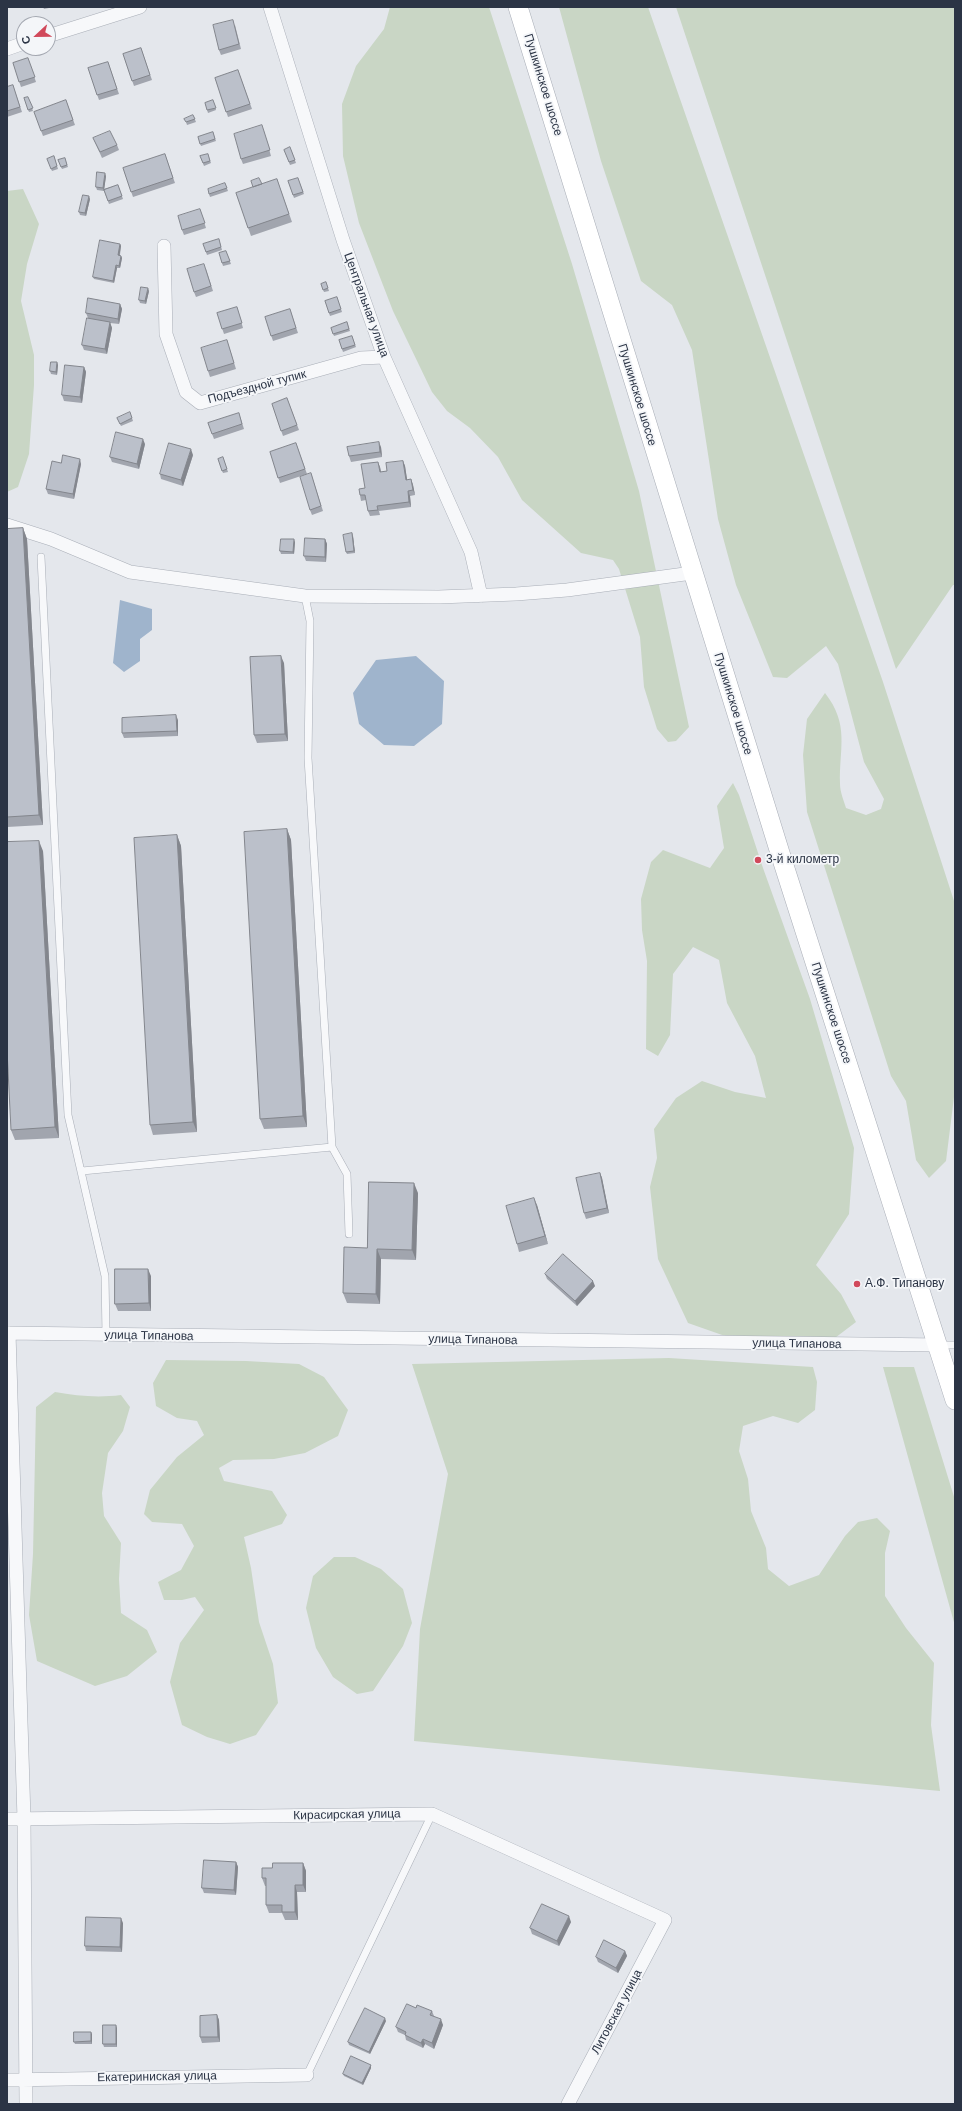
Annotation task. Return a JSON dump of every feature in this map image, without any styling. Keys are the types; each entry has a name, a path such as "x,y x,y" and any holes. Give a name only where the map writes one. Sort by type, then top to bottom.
{"main road":[{"name":"Пушкинское шоссе","path":"518,7 780,854 947,1345 955,1400"}],"street":[{"path":"56,33 140,7"},
{"name":"Центральная улица","path":"270,7 343,240 384,357 471,552 481,596"},
{"name":"Подъездной тупик","path":"164,246 166,334 186,392 200,403 361,358 384,357"},
{"path":"7,525 51,539 130,572 305,596 481,596 566,590 692,573"},
{"path":"8,1333 24,1819 26,2104"},
{"name":"улица Типанова","path":"8,1333 947,1345"},
{"name":"Кирасирская улица","path":"7,1819 432,1814 665,1920"},
{"name":"Литовская улица","path":"568,2104 665,1920"},
{"name":"Екатериниская улица","path":"7,2080 307,2075"}],"lane":[{"path":"41,557 68,1114 105,1276 106,1335"},
{"path":"305,596 310,621 308,758 332,1147 347,1174 349,1234"},
{"path":"82,1171 332,1147"},
{"path":"307,2075 432,1814"}],"green space":[{"path":"390,7 489,7 572,264 639,491 689,727 676,741 668,742 657,729 644,687 640,637 619,569 613,560 581,553 522,500 498,457 470,428 447,411 432,392 393,311 359,223 343,156 342,104 356,66 384,29"},
{"path":"559,7 648,7 883,682 955,904 955,1089 946,1161 929,1178 916,1160 906,1101 891,1076 807,812 803,755 807,719 825,693 838,716 840,726 842,737 840,787 846,808 866,815 881,809 884,799 864,762 838,664 826,646 787,678 773,677 736,585 718,519 692,350 672,305 641,281 601,161"},
{"path":"676,7 955,7 955,585 953,585 896,669"},
{"path":"23,189 39,224 27,264 21,301 34,355 34,385 29,454 18,487 7,492 7,191"},
{"path":"733,783 739,795 763,868 810,999 854,1148 849,1214 816,1265 841,1294 856,1322 827,1344 771,1337 725,1336 688,1323 658,1259 650,1187 657,1158 654,1129 676,1098 702,1081 735,1092 766,1098 755,1056 727,1003 719,960 693,947 673,974 670,1035 658,1056 646,1049 647,961 642,930 641,899 651,862 663,850 710,868 724,848 717,806"},
{"path":"669,1358 813,1367 817,1382 815,1410 798,1423 773,1416 743,1426 739,1451 748,1479 751,1511 766,1548 768,1569 789,1586 819,1575 845,1536 858,1522 877,1518 890,1531 885,1553 885,1596 906,1628 934,1663 931,1725 940,1791 414,1741 420,1629 448,1474 412,1364"},
{"path":"166,1360 246,1361 299,1364 324,1377 348,1410 338,1436 305,1453 274,1459 233,1460 219,1468 224,1481 272,1491 287,1515 282,1524 244,1537 251,1568 259,1622 273,1664 278,1703 256,1735 230,1744 207,1737 182,1725 170,1682 180,1643 204,1610 195,1597 182,1600 164,1600 158,1582 181,1570 194,1546 182,1524 152,1522 144,1514 150,1490 177,1457 204,1435 197,1421 177,1418 156,1406 153,1383"},
{"path":"883,1367 914,1367 955,1500 955,1626"},
{"path":"55,1392 88,1396 121,1395 130,1407 123,1431 108,1453 102,1493 104,1516 121,1543 119,1579 121,1613 147,1630 157,1652 127,1676 95,1686 37,1661 29,1615 33,1554 36,1407"},
{"path":"334,1557 355,1557 381,1569 403,1589 412,1623 403,1646 373,1691 357,1694 333,1677 316,1648 306,1608 313,1576"}],"water":[{"path":"120,600 152,609 152,630 140,639 140,661 124,672 113,663"},
{"path":"416,656 444,681 442,724 414,746 384,745 359,724 353,693 376,660"}],"building":[{"path":"233,20 239,44 219,50 213,25"},
{"path":"141,48 150,75 132,81 123,54"},
{"path":"28,58 35,77 19,82 13,63"},
{"path":"108,62 117,89 97,95 88,68"},
{"path":"238,70 250,104 226,112 215,78"},
{"path":"13,85 20,107 7,111 7,87"},
{"path":"28,97 33,108 28,110 24,98"},
{"path":"66,100 73,120 41,131 34,112"},
{"path":"213,100 216,108 207,110 205,103"},
{"path":"193,115 195,119 186,122 184,119"},
{"path":"262,125 270,150 241,159 234,134"},
{"path":"110,131 117,145 100,152 93,138"},
{"path":"213,132 215,139 200,144 198,137"},
{"path":"290,147 295,160 289,162 284,150"},
{"path":"165,154 173,178 131,192 123,168"},
{"path":"208,154 210,161 203,163 200,156"},
{"path":"54,156 57,166 51,169 47,159"},
{"path":"65,158 67,165 61,167 58,160"},
{"path":"97,172 105,173 103,188 96,187"},
{"path":"259,178 262,184 253,187 251,181"},
{"path":"298,178 303,192 293,195 288,181"},
{"path":"277,179 289,214 248,228 236,193"},
{"path":"225,183 227,188 209,194 208,189"},
{"path":"118,185 122,196 108,201 104,190"},
{"path":"83,195 89,196 85,213 79,212"},
{"path":"200,209 205,223 182,230 178,216"},
{"path":"219,239 221,247 206,252 203,244"},
{"path":"100,240 120,244 118,255 121,256 119,266 116,265 113,281 93,277"},
{"path":"226,251 230,261 222,263 219,253"},
{"path":"204,264 211,286 194,292 187,269"},
{"path":"326,282 328,288 323,290 321,284"},
{"path":"141,287 148,288 145,301 139,300"},
{"path":"337,297 341,309 329,313 325,301"},
{"path":"88,298 120,304 118,319 86,313"},
{"path":"237,307 242,323 222,329 217,313"},
{"path":"290,309 296,328 271,336 265,317"},
{"path":"87,318 110,322 105,349 82,345"},
{"path":"347,322 349,329 333,334 331,328"},
{"path":"352,336 355,345 342,349 339,340"},
{"path":"227,340 234,363 208,371 201,348"},
{"path":"51,362 57,362 56,372 50,371"},
{"path":"65,365 84,367 80,397 62,395"},
{"path":"287,398 297,425 281,431 272,404"},
{"path":"130,412 132,418 120,424 117,418"},
{"path":"239,413 242,424 212,434 208,423"},
{"path":"116,432 143,439 137,464 110,457"},
{"path":"379,442 380,452 349,456 347,447"},
{"path":"169,443 191,449 181,480 160,474"},
{"path":"296,443 305,469 278,478 270,452"},
{"path":"63,455 80,459 73,494 46,489 52,461 61,463"},
{"path":"223,457 227,469 222,471 218,459"},
{"path":"403,461 406,480 411,479 413,490 408,491 409,502 377,506 378,510 368,511 365,495 360,495 359,489 365,488 361,464 378,462 380,472 387,471 386,463"},
{"path":"311,473 321,506 310,510 300,477"},
{"path":"23,528 39,815 7,817 7,529"},
{"path":"352,533 354,551 346,552 343,535"},
{"path":"305,538 325,539 325,557 304,556"},
{"path":"281,539 294,539 293,552 280,551"},
{"path":"281,656 285,734 254,735 250,657"},
{"path":"176,715 177,731 122,733 122,718"},
{"path":"287,829 303,1116 260,1119 244,832"},
{"path":"177,835 193,1122 150,1125 134,838"},
{"path":"39,841 55,1127 11,1130 7,1050 7,842"},
{"path":"600,1173 607,1208 584,1213 576,1178"},
{"path":"369,1182 414,1183 412,1250 377,1249 376,1294 343,1293 344,1247 367,1248"},
{"path":"534,1198 545,1236 517,1244 506,1206"},
{"path":"563,1254 593,1281 575,1301 545,1274"},
{"path":"115,1269 148,1269 149,1303 115,1304"},
{"path":"204,1860 236,1862 234,1890 202,1888"},
{"path":"273,1863 303,1863 303,1885 295,1885 295,1912 282,1912 282,1905 266,1905 266,1878 262,1878 262,1868 272,1868"},
{"path":"542,1904 569,1916 557,1941 530,1928"},
{"path":"86,1917 121,1918 120,1947 85,1946"},
{"path":"604,1940 625,1951 616,1968 596,1957"},
{"path":"407,2004 416,2008 417,2005 432,2011 430,2015 441,2019 432,2043 423,2039 421,2043 405,2035 406,2032 396,2027"},
{"path":"365,2008 385,2018 369,2052 348,2042"},
{"path":"217,2015 218,2037 200,2037 200,2016"},
{"path":"103,2025 116,2025 116,2044 103,2044"},
{"path":"74,2032 91,2032 91,2041 74,2042"},
{"path":"351,2056 371,2065 362,2083 343,2074"}],"place":[{"name":"3-й километр","path":"758,860"},
{"name":"А.Ф. Типанову","path":"857,1284"}]}
